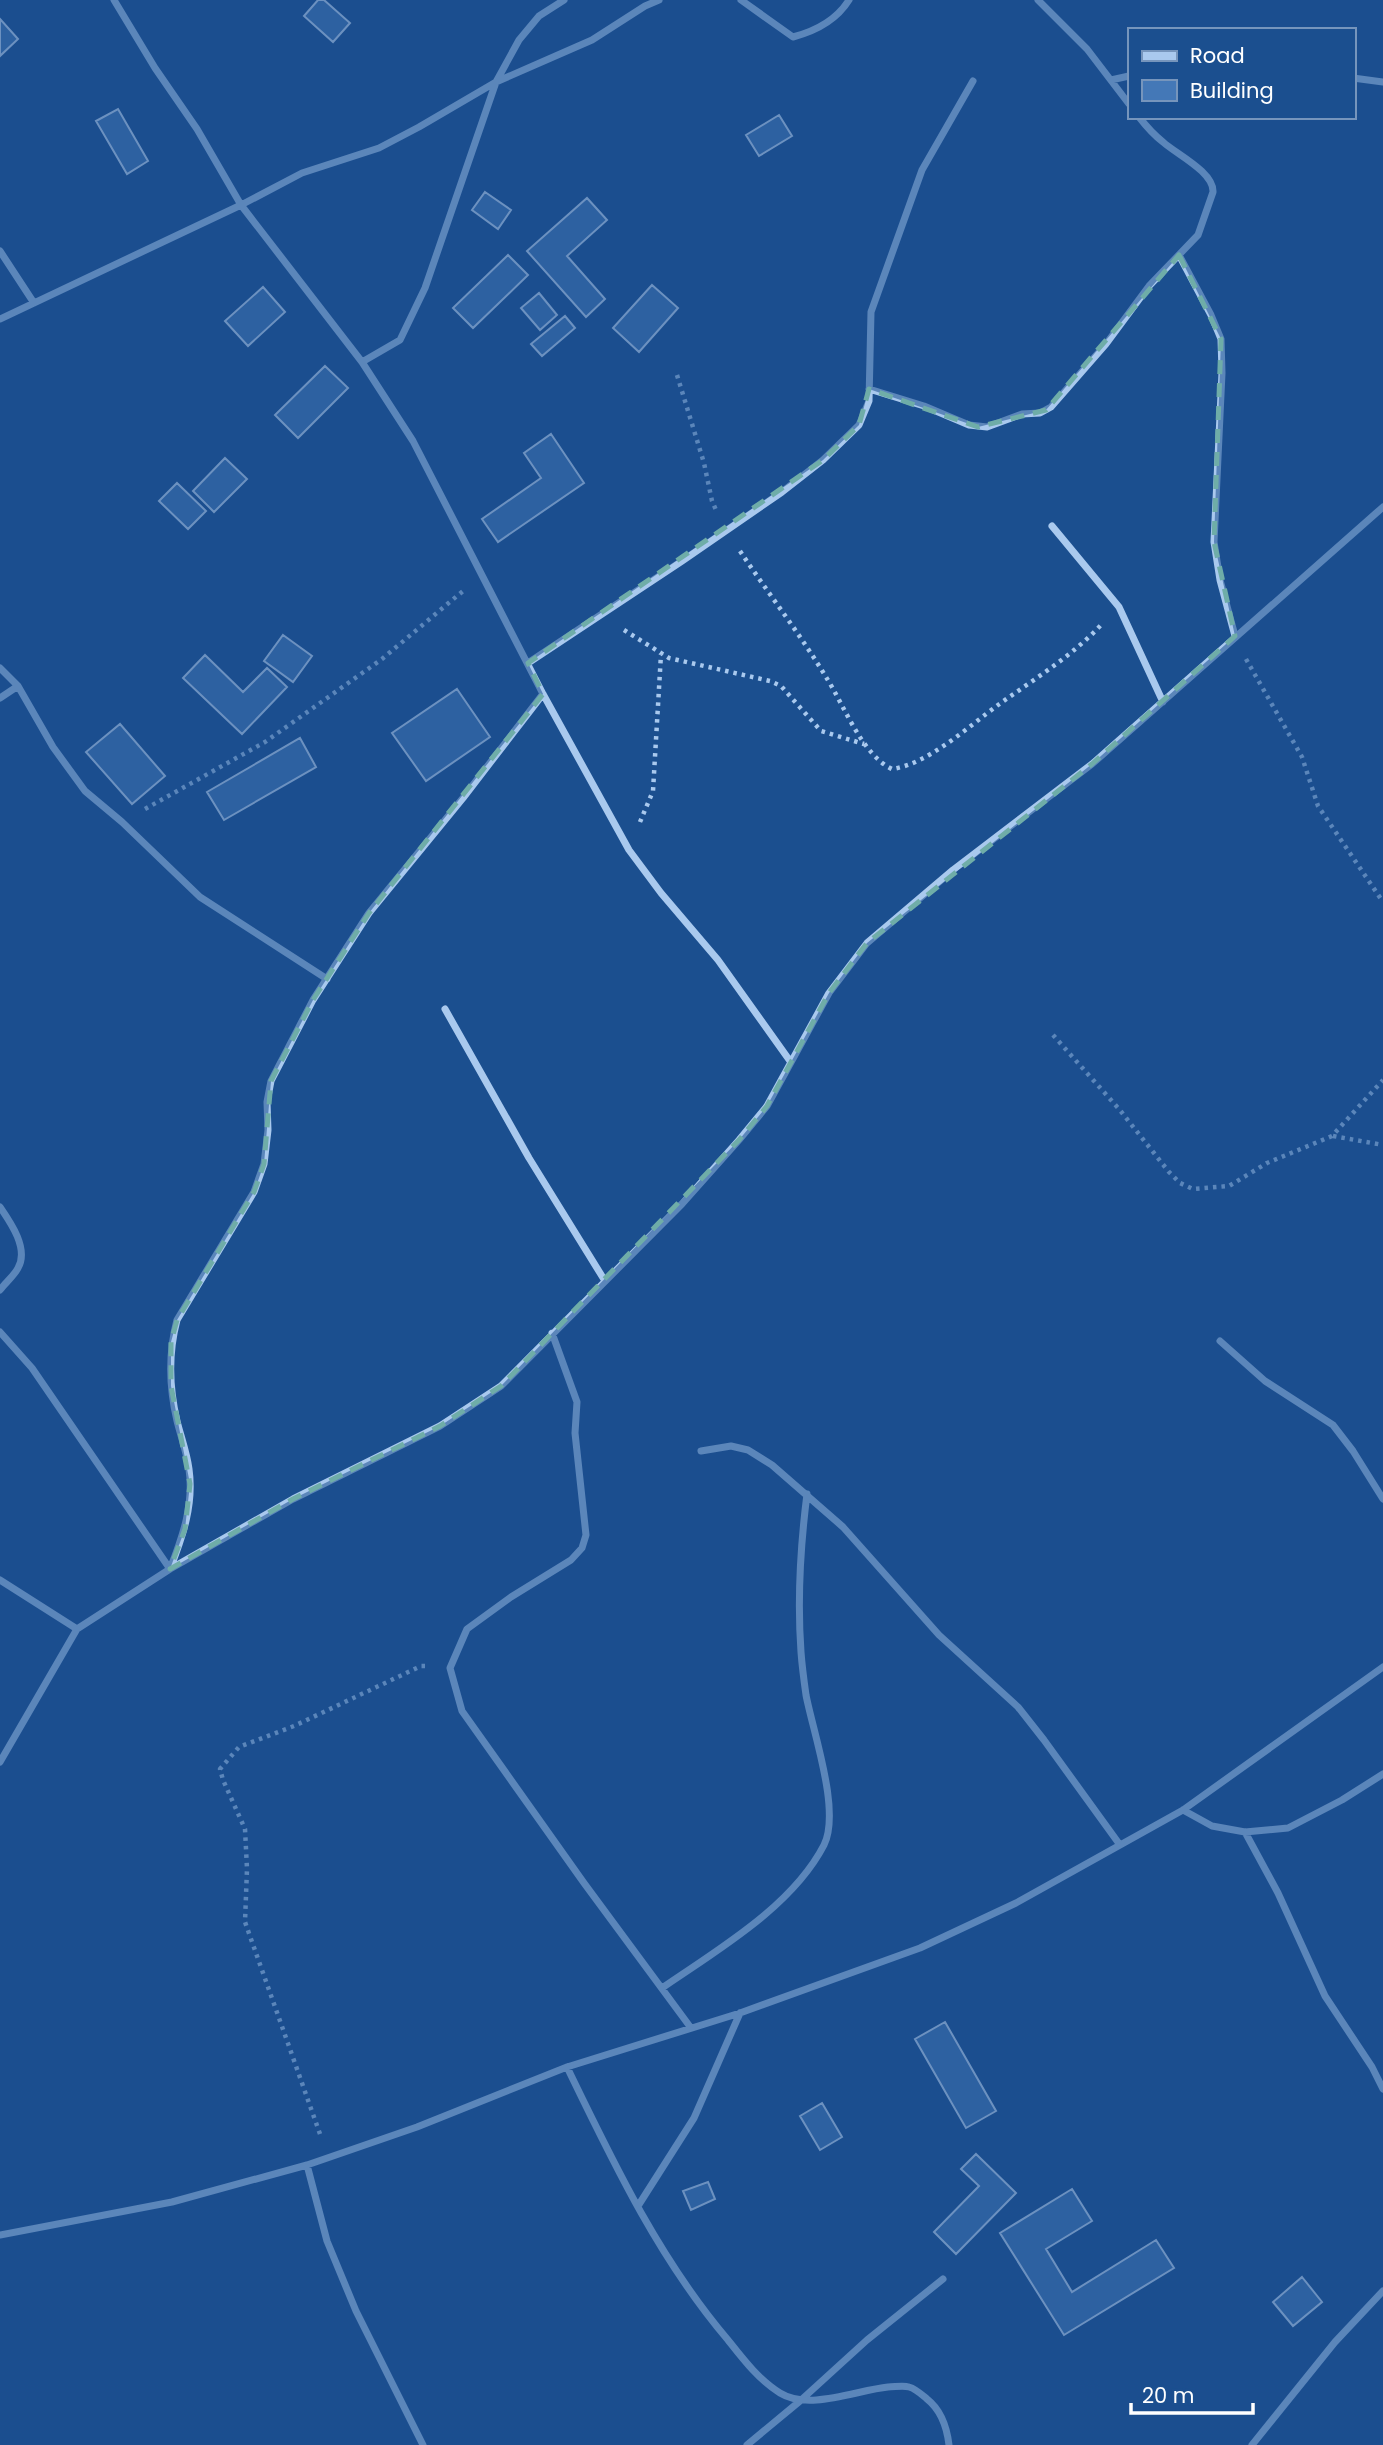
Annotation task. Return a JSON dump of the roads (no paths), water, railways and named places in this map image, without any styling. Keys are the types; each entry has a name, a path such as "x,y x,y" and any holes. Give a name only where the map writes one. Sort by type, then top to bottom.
{"street":[{"path":"114,0 242,205 362,362 413,441 543,694 629,850 661,893 718,960 790,1061"},
{"path":"362,362 400,340 425,288 496,82 519,40 539,16 564,0"},
{"path":"0,319 242,205 302,173 379,148 496,82 592,40 659,0"},
{"path":"741,0 793,37 814,31 841,13 849,0"},
{"path":"1038,0 1087,49 1128,103"},
{"path":"1111,80 1128,76"},
{"path":"1355,78 1383,82"},
{"path":"528,663 727,531 792,484 854,431 867,410 872,312 922,170 973,81"},
{"path":"869,389 902,398 978,427 987,427 1022,414 1041,413 1058,400 1106,344 1149,286 1198,236 1213,185 1203,172 1163,142 1141,119"},
{"path":"0,251 34,303"},
{"path":"1179,255 1222,339 1214,542 1234,636"},
{"path":"0,1762 77,1629 170,1569 293,1499 440,1426 500,1386 682,1205 767,1106 829,993 867,943 953,870 1092,764 1383,507"},
{"path":"1052,526 1119,607 1164,702"},
{"path":"0,668 19,686 53,747 85,791 122,822 200,897 327,979"},
{"path":"0,698 19,686"},
{"path":"170,1569 186,1529 190,1484 171,1386 171,1342 177,1320 254,1192 264,1164 268,1130 267,1102 271,1081 290,1041 369,913 543,694"},
{"path":"445,1009 529,1158 605,1281"},
{"path":"0,1207 16,1236 21,1253 19,1266 0,1290"},
{"path":"0,1332 32,1367 170,1569"},
{"path":"552,1333 577,1402 575,1433 586,1535 582,1548 571,1560 511,1597 467,1629 450,1668 462,1711 691,2028"},
{"path":"1220,1341 1265,1381 1333,1425 1383,1499"},
{"path":"701,1451 732,1446 748,1450 772,1465 843,1527 939,1635 1017,1707 1120,1845"},
{"path":"662,1988 746,1930 782,1898 812,1865 828,1834 829,1813 821,1754 806,1693 801,1654 799,1552 807,1494"},
{"path":"0,1580 77,1629"},
{"path":"0,2235 172,2202 307,2165 417,2127 566,2067 740,2013 920,1948 1016,1903 1183,1810 1383,1667"},
{"path":"1183,1810 1212,1826 1245,1832 1288,1828 1342,1800 1383,1774"},
{"path":"1245,1832 1278,1893 1325,1996 1383,2089"},
{"path":"638,2206 694,2118 740,2013"},
{"path":"566,2067 609,2154 685,2286 719,2330 770,2385 782,2395 800,2400 835,2398 874,2389 910,2387 932,2402 947,2429 949,2445"},
{"path":"307,2165 327,2241 356,2311 424,2445"},
{"path":"747,2445 867,2340 943,2279"},
{"path":"1252,2445 1335,2342 1383,2291"}]}
